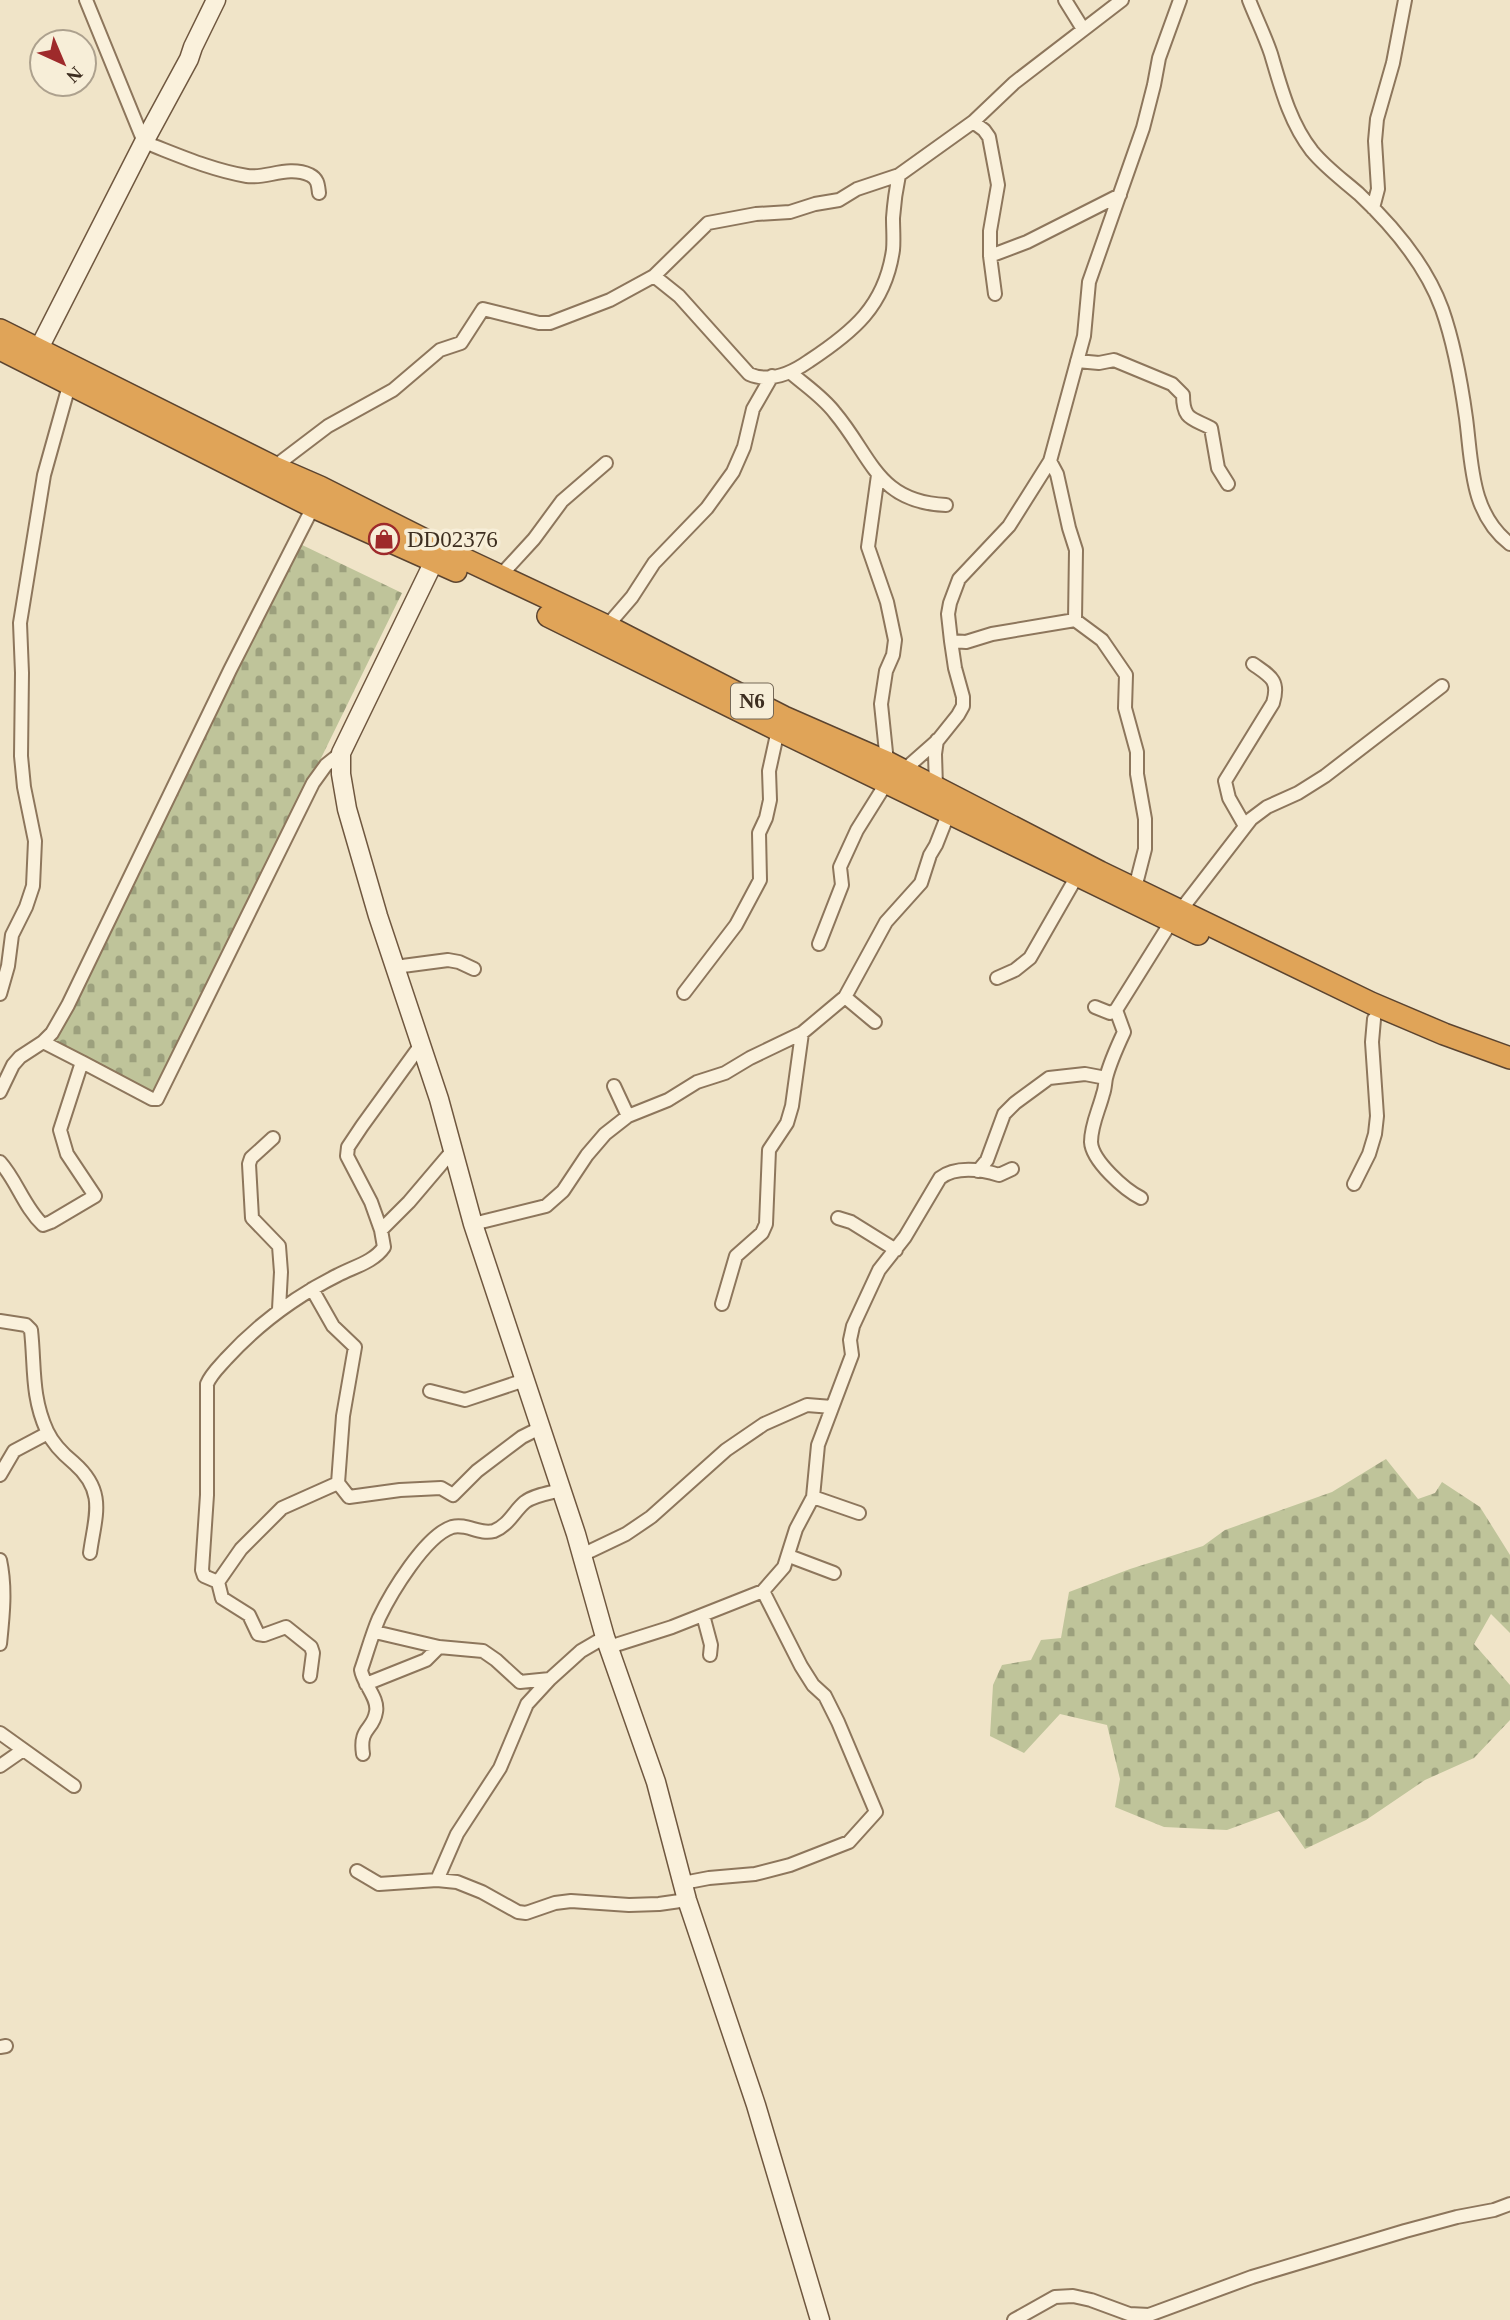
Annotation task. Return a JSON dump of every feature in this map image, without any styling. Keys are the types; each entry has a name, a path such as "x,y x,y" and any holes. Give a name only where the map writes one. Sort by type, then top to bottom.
{"highway":[{"name":"N6","path":"0,330 70,382 313,507 500,576 607,626 892,771 949,812 1077,876 1444,1034 1510,1058"},
{"name":"N6","path":"0,349 35,356 320,487 438,555 778,730 936,787 1135,888 1175,917 1374,1019 1454,1053 1510,1072"}],"street":[{"path":"86,0 144,142 212,167 248,176 300,172 317,181 319,193"},
{"path":"35,356 189,59 216,0"},
{"path":"1065,0 1083,29"},
{"path":"274,467 328,426 393,390 440,350 461,343 483,309 538,323 551,323 610,300 654,276 708,223 755,214 790,212 839,200 857,189 899,175 973,122 1014,83 1122,0"},
{"path":"819,944 842,885 839,867 857,830 892,771 937,740 963,706 951,641 948,614 950,603 959,579 1009,526 1050,461 1084,336 1089,282 1143,128 1159,58 1180,0"},
{"path":"1249,0 1265,37 1287,107 1310,149 1327,169 1373,208 1425,270 1442,310 1457,366 1476,492 1489,521 1510,544"},
{"path":"1373,208 1378,189 1375,141 1377,119 1393,62 1405,0"},
{"path":"973,122 989,137 998,185 990,231 995,294"},
{"path":"654,276 679,296 749,374 758,378 791,373 862,321 885,286 894,246 894,209 899,175"},
{"path":"990,256 1027,242 1120,195"},
{"path":"1077,361 1099,363 1114,360 1171,384 1182,395 1187,418 1212,428 1218,468 1228,484"},
{"path":"791,373 832,408 878,475 891,488 925,505 946,505"},
{"path":"607,626 632,597 654,563 699,516 727,481 744,447 753,409 772,376"},
{"path":"0,994 8,966 12,935 33,886 35,841 21,756 23,685 20,623 44,475 70,382"},
{"path":"1050,461 1057,474 1076,550 1076,620"},
{"path":"500,576 534,539 562,501 606,463"},
{"path":"878,475 868,548 887,602 895,640 893,655 884,678 881,704 892,771"},
{"path":"0,1092 20,1057 52,1033 68,1005 230,670 313,507"},
{"path":"43,1042 152,1099 157,1099 313,783 326,765 341,753 438,555"},
{"path":"951,641 966,642 992,634 1076,620 1102,640 1126,675 1125,708 1137,752 1137,774 1145,819 1145,849 1135,888"},
{"path":"1245,826 1229,798 1225,781 1277,692 1271,678 1253,664"},
{"path":"1095,1007 1110,1013 1116,1010 1175,917 1245,826 1267,807 1298,793 1325,776 1442,686"},
{"path":"684,993 736,925 760,880 758,833 766,818 770,800 769,771 778,730"},
{"path":"936,787 937,740"},
{"path":"341,753 341,774 347,810 454,1149 473,1224 582,1555 607,1642 656,1782 685,1892 756,2105 820,2320"},
{"path":"473,1224 546,1206 563,1191 605,1134 628,1116 668,1100 697,1082 725,1073 802,1033 845,997 886,922 921,883 949,812"},
{"path":"997,978 1030,958 1077,876"},
{"path":"395,967 448,960 474,969"},
{"path":"845,997 875,1022"},
{"path":"1116,1010 1124,1032 1095,1115 1092,1148 1108,1171 1130,1193 1141,1198"},
{"path":"1354,1184 1369,1154 1375,1134 1377,1116 1372,1042 1374,1019"},
{"path":"722,1304 736,1256 762,1233 766,1224 769,1150 788,1123 802,1033"},
{"path":"310,1676 313,1653 311,1647 286,1627 264,1635 258,1634 249,1615 222,1598 218,1582 202,1573 207,1495 207,1384 237,1346 279,1309 381,1252 384,1244 371,1202 346,1156 348,1147 420,1046"},
{"path":"0,1162 13,1177 27,1205 43,1225 95,1196 67,1154 60,1130 82,1062"},
{"path":"978,1171 987,1160 1004,1115 1015,1102 1049,1078 1085,1074 1106,1078"},
{"path":"614,1086 628,1116"},
{"path":"273,1138 251,1158 249,1164 252,1218 279,1247 279,1309"},
{"path":"381,1230 454,1149"},
{"path":"437,1880 457,1834 500,1768 527,1704 581,1651 703,1615 762,1591 784,1567 796,1529 813,1497 818,1446 852,1355 850,1340 853,1326 879,1270 895,1250 940,1178 948,1172 978,1171 999,1175 1012,1169"},
{"path":"838,1218 851,1222 895,1250"},
{"path":"313,1289 333,1326 355,1347 343,1416 338,1483 349,1497 440,1488 453,1494 477,1471 522,1437 540,1428"},
{"path":"0,1321 26,1325 31,1330 34,1398 48,1433 62,1454 90,1479 97,1495 97,1514 90,1553"},
{"path":"430,1391 465,1400 525,1380"},
{"path":"582,1555 626,1534 651,1517 726,1450 764,1424 807,1405 832,1407"},
{"path":"0,1475 15,1451 48,1433"},
{"path":"218,1582 241,1549 282,1508 338,1483"},
{"path":"363,1754 363,1732 377,1709 361,1670 380,1616 398,1584 427,1545 440,1532 462,1525 482,1532 492,1531 503,1526 526,1502 561,1490"},
{"path":"813,1497 859,1513"},
{"path":"789,1556 834,1573"},
{"path":"0,1560 4,1579 0,1644"},
{"path":"357,1871 379,1884 437,1880 470,1886 518,1912 526,1913 555,1903 571,1901 659,1904 709,1878 755,1874 790,1865 849,1842 876,1812 825,1696 800,1667 762,1591"},
{"path":"703,1615 711,1645 710,1655"},
{"path":"375,1632 439,1647 483,1651 520,1682 550,1679"},
{"path":"366,1684 426,1660 439,1647"},
{"path":"0,1733 74,1786"},
{"path":"0,1766 23,1750"},
{"path":"1014,2320 1055,2297 1091,2300 1129,2314 1149,2315 1264,2274 1405,2231 1510,2204"}],"green space":[{"path":"298,543 402,593 151,1105 49,1051"},
{"path":"1386,1459 1418,1499 1435,1493 1442,1482 1480,1507 1510,1555 1510,1633 1491,1614 1474,1644 1510,1685 1510,1720 1474,1758 1425,1780 1366,1820 1305,1849 1279,1811 1227,1830 1164,1827 1115,1807 1120,1779 1107,1725 1060,1714 1024,1753 990,1736 993,1685 1002,1665 1031,1660 1041,1640 1061,1638 1069,1592 1203,1546 1225,1530 1332,1492"}],"place":[{"name":"DD02376","path":"384,539"}]}
